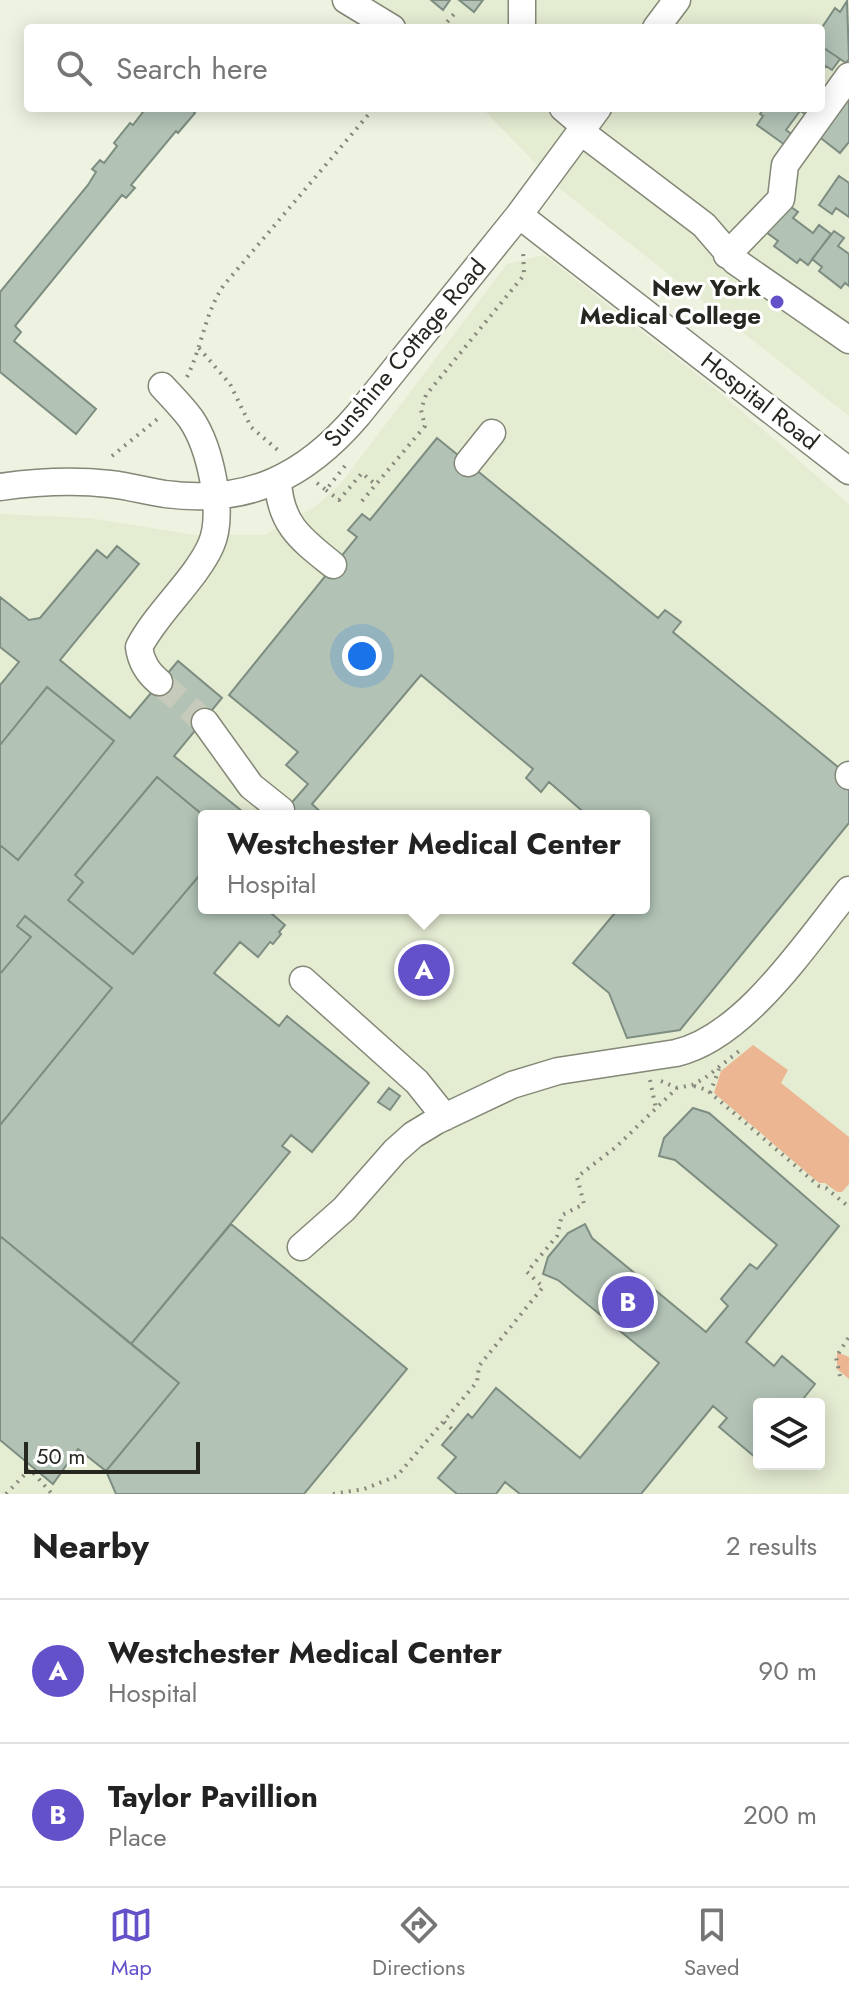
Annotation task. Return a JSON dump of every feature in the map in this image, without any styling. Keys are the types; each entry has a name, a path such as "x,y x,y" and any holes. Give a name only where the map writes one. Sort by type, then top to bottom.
{"street":[{"path":"346,0 385,24"},
{"path":"522,0 522,24"},
{"path":"659,24 677,0"},
{"path":"825,109 849,76"},
{"path":"727,255 781,199 785,165 823,112"},
{"path":"587,122 704,225 727,255 849,340"},
{"name":"Sunshine Cottage Road","path":"0,487 56,482 109,484 167,494 215,496 236,494 289,475 336,441 527,221 587,122"},
{"name":"Hospital Road","path":"527,221 849,471"},
{"path":"159,682 141,659 139,647 210,547 217,522 209,461 202,439 191,420 168,393"},
{"path":"468,463 492,433"},
{"path":"289,475 282,508 294,532 333,565"},
{"path":"205,722 251,786 281,810"},
{"path":"301,1247 344,1209 395,1151 413,1135 445,1117 512,1085 569,1068 676,1053 717,1036 754,1006 849,891"},
{"path":"303,980 417,1082 445,1117"}],"path":[{"path":"445,24 454,14"},
{"path":"112,456 162,415 168,393 199,348 212,303 224,285 371,112"},
{"path":"362,501 425,426 421,410 426,395 524,275 522,252 527,221"},
{"path":"199,348 230,384 251,427 289,475 326,490 339,500 362,473 375,484"},
{"path":"326,490 354,455"},
{"path":"333,1494 364,1489 397,1476 477,1382 479,1366 543,1287 527,1272 557,1236 562,1215 584,1204 577,1177 616,1147 677,1088 692,1085 747,1045"},
{"path":"710,1093 719,1068"},
{"path":"650,1077 677,1088"},
{"path":"692,1085 710,1093 819,1186 849,1207"},
{"path":"840,1376 836,1357 849,1337"},
{"path":"443,1422 454,1431"},
{"path":"6,1494 30,1469 52,1494"}],"shaded area":[{"name":"New York Medical College","path":"363,0 849,0 849,416 559,188 486,112 825,112 825,24 394,24"},
{"path":"544,255 717,390 849,504 849,1494 0,1494 0,514 89,518 195,535 264,535 316,506 342,482 507,264"},
{"path":"753,1045 788,1070 781,1083 849,1137 849,1184 842,1192 819,1183 714,1093 721,1071"},
{"path":"837,1352 849,1357 849,1379 837,1369"}],"building":[{"path":"431,0 450,0 443,10"},
{"path":"459,0 483,0 474,12"},
{"path":"847,1 849,59 846,63 825,49 824,24 835,8 840,12"},
{"path":"825,49 840,59 832,70 826,66"},
{"path":"849,95 849,142 840,153 813,132"},
{"path":"143,112 195,113 178,133 176,131 131,185 135,188 126,198 122,195 15,326 21,332 14,341 96,409 76,434 0,372 0,292 88,185 96,172 92,169 100,160 104,163 117,146 114,143 130,123 133,125"},
{"path":"799,112 786,130 793,135 785,145 757,125 763,116 760,114"},
{"path":"839,176 849,183 849,217 836,208 832,214 819,205"},
{"path":"787,204 798,212 793,218 813,233 819,225 831,234 808,265 800,259 797,263 774,246 778,241 766,232"},
{"path":"834,231 844,238 838,246 849,254 849,286 845,283 841,288 819,271 822,267 812,259"},
{"path":"437,438 658,618 665,610 681,622 673,632 849,776 849,823 680,1030 627,1038 609,993 573,963 614,914 650,914 650,810 581,810 549,782 541,792 526,778 533,769 421,675 312,804 318,810 285,810 308,784 286,765 298,752 229,695 357,537 348,530 362,514 370,520"},
{"path":"117,546 139,564 60,660 130,718 178,661 222,698 174,756 241,810 198,811 157,777 75,875 83,882 68,900 133,954 198,877 198,914 272,914 285,925 273,944 270,942 258,957 240,942 214,973 279,1026 287,1016 369,1083 312,1152 291,1135 282,1146 290,1152 131,1344 0,1236 0,1125 112,988 25,916 17,926 31,937 0,974 0,845 18,860 114,741 47,687 0,745 0,685 19,662 0,647 0,597 29,620 40,618 97,550 107,558"},
{"path":"117,546 139,564 60,660 130,718 178,661 222,698 174,756 241,810 198,810 198,914 272,914 285,925 273,944 270,942 258,957 240,942 214,973 279,1026 287,1016 369,1083 312,1152 291,1135 282,1146 290,1152 131,1344 0,1236 0,685 19,662 0,647 0,597 29,620 40,618 97,550 107,558"},
{"path":"389,1088 400,1096 390,1110 378,1102"},
{"path":"693,1108 709,1113 839,1226 746,1342 774,1366 782,1356 815,1384 804,1398 753,1398 753,1455 719,1427 727,1418 713,1406 641,1494 520,1494 505,1482 496,1494 457,1494 438,1478 456,1457 442,1445 468,1414 472,1418 496,1388 580,1458 659,1363 558,1280 543,1274 548,1257 568,1233 585,1224 592,1238 706,1332 728,1306 721,1299 750,1264 757,1269 777,1245 675,1160 659,1156 664,1138"},
{"path":"231,1224 407,1369 304,1494 116,1494 106,1471 179,1383 131,1344"},
{"path":"0,1236 179,1383 106,1471 78,1449 53,1484 0,1440"}],"tunnel":[{"path":"159,682 205,722"}],"place":[{"name":"New York Medical College","path":"777,302"},
{"name":"Westchester Medical Center","path":"424,970"},
{"name":"Taylor Pavillion","path":"628,1302"}]}
